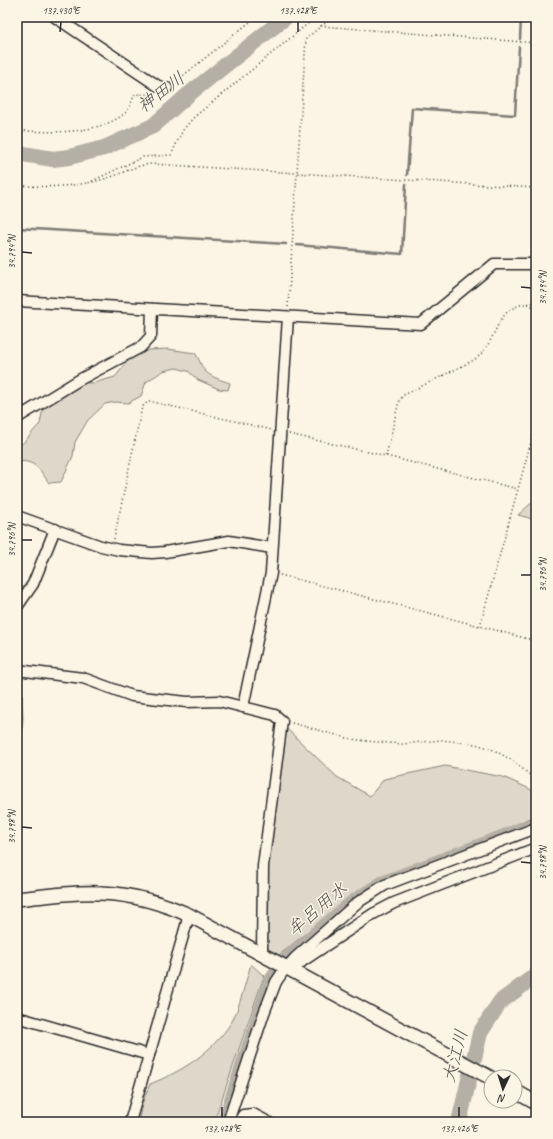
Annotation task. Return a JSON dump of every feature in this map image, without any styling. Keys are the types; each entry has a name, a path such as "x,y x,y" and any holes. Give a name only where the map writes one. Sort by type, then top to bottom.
{"street":[{"path":"55,17 158,86 167,88"},
{"path":"17,301 421,324 494,264 536,264"},
{"path":"17,418 79,380 141,347 151,336 152,309"},
{"path":"243,707 271,573 288,317"},
{"path":"17,516 101,546 119,550 152,553 165,552 230,541 272,548"},
{"path":"17,607 33,584 56,529"},
{"path":"17,670 83,678 132,696 187,702 219,702 276,716 282,721 264,866 279,964 276,982 228,1122"},
{"path":"279,964 370,893 385,885 536,828"},
{"path":"279,964 304,960 373,914 394,903 536,848"},
{"path":"17,899 88,892 118,893 164,903 189,915 483,1074"},
{"path":"130,1122 189,915"},
{"path":"17,1017 149,1055"},
{"path":"523,1096 536,1103"},
{"path":"239,1122 243,1115 253,1114 268,1122"}],"path":[{"path":"17,130 52,133 78,131 109,122 126,112 135,94 154,96 167,88 256,17"},
{"path":"91,182 102,175 143,157 171,155 183,130 193,118 316,17"},
{"path":"288,317 296,173 306,40 321,26 334,17"},
{"path":"321,26 536,43"},
{"path":"17,185 65,187 91,182 142,164 152,164 536,188"},
{"path":"386,456 400,401 404,395 483,354 491,341 498,322 505,313 513,307 536,303"},
{"path":"528,304 536,308"},
{"path":"480,626 536,424"},
{"path":"271,573 536,641"},
{"path":"282,721 351,739 366,741 402,744 442,740 476,744 500,754 536,780"}],"shaded area":[{"path":"168,349 195,353 203,368 209,375 230,383 228,390 219,389 198,380 188,371 176,368 163,371 146,382 141,396 128,403 116,402 105,404 88,420 75,442 73,456 61,482 49,483 36,466 28,462 17,462 17,447 24,442 40,424 42,413 46,404 80,382 93,383 115,377 131,357 149,350"},
{"path":"536,499 536,520 518,515"},
{"path":"17,663 21,664 23,718 17,789"},
{"path":"286,728 337,777 370,796 384,779 445,766 503,777 530,789 536,796 536,815 477,843 428,861 376,885 336,908 272,961 265,955 268,866"},
{"path":"251,964 264,976 214,1122 138,1122 143,1101 150,1084 174,1073 195,1060 215,1043 231,1023 240,1003"}],"waterway":[{"name":"神田川","path":"17,153 53,159 69,157 104,148 153,126 189,94 286,17"},
{"path":"520,39 521,17"},
{"path":"407,175 412,108 515,115 519,47"},
{"path":"297,245 402,254 406,184"},
{"path":"17,228 286,244"},
{"name":"牟呂用水","path":"221,1122 268,980 281,960 352,899 380,881 536,821"},
{"name":"大江川","path":"459,1122 480,1033 500,1002 536,975"}]}
